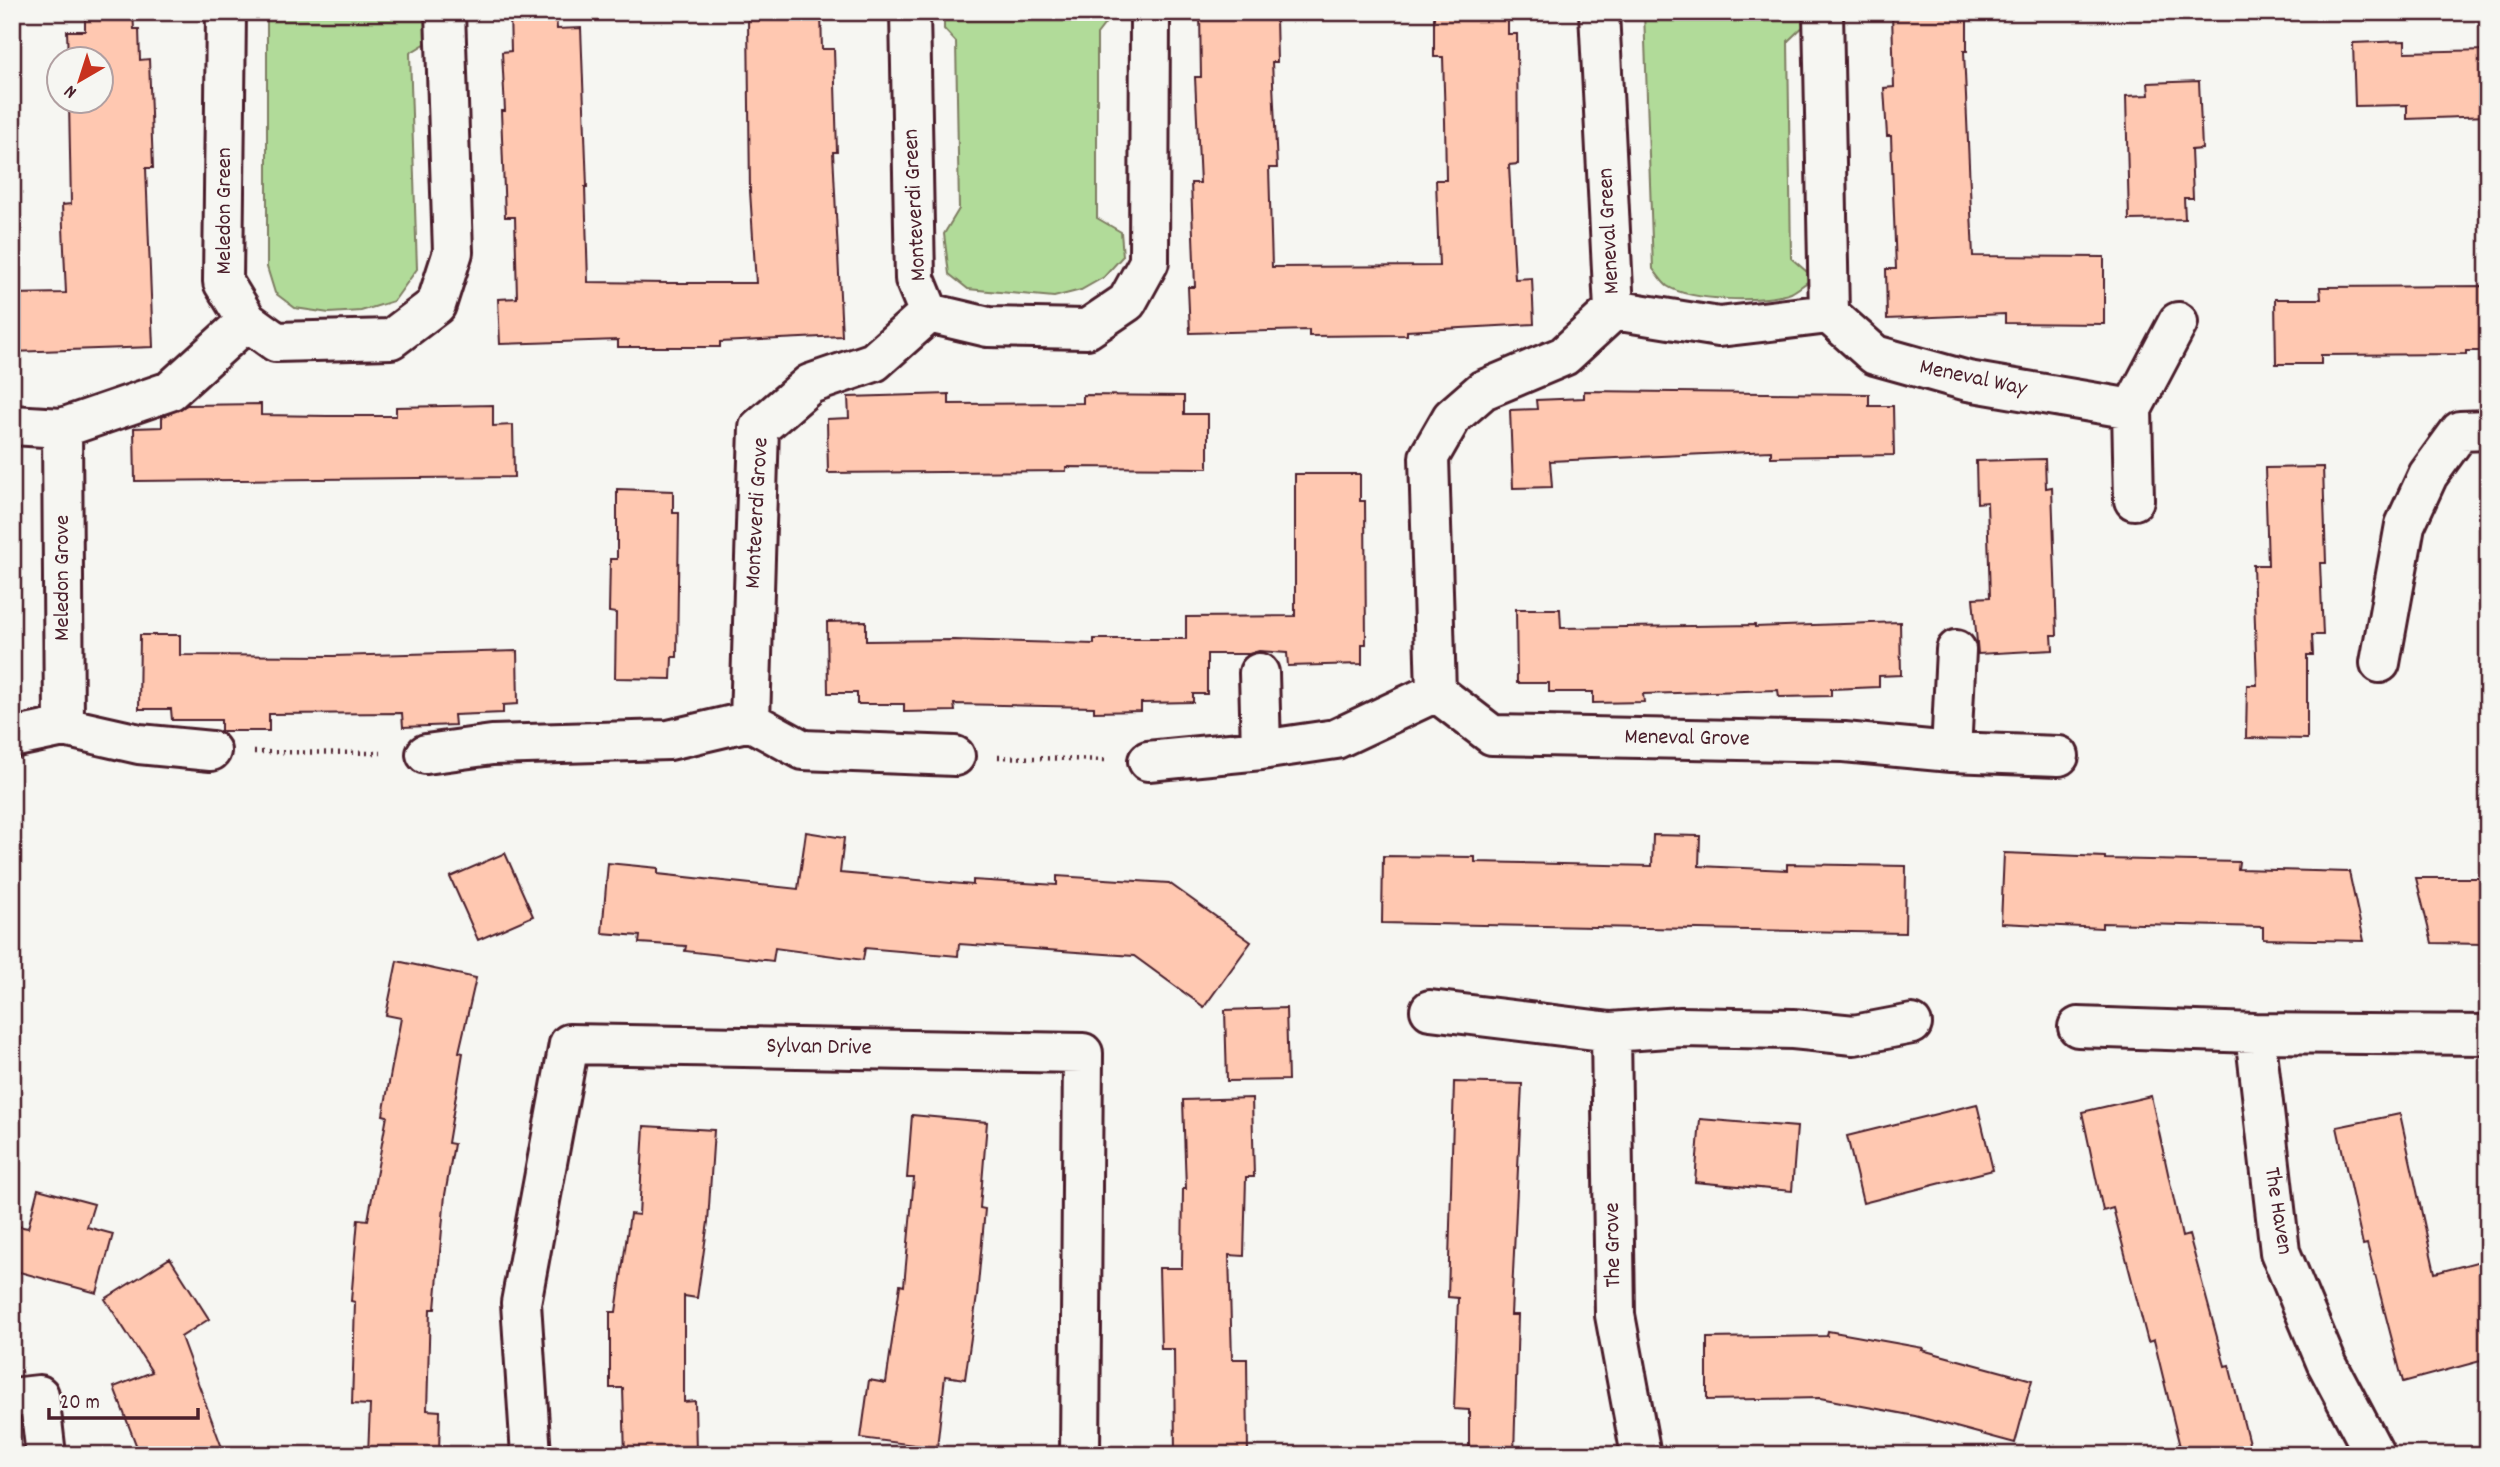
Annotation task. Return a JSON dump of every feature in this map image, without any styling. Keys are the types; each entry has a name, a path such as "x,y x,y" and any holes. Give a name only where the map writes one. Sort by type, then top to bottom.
{"street":[{"name":"Meledon Green","path":"226,12 223,282 247,321 276,342 391,339 436,305 453,252 444,12"},
{"name":"Monteverdi Green","path":"911,12 915,279 929,313 988,327 1087,329 1127,302 1149,261 1150,12"},
{"name":"Meneval Green","path":"1599,12 1614,310 1719,327 1829,314"},
{"path":"1823,12 1829,314"},
{"path":"1148,761 1261,750 1336,739 1436,692 1429,457 1452,417 1483,390 1564,356 1614,310"},
{"name":"Monteverdi Grove","path":"750,721 759,428 810,384 874,362 929,313"},
{"name":"Meneval Way","path":"1829,314 1875,355 1968,381 2132,409"},
{"path":"12,425 62,428 170,391 247,321"},
{"path":"2134,500 2132,409 2178,322"},
{"name":"Meledon Grove","path":"62,428 64,727"},
{"path":"2381,663 2405,525 2428,475 2460,431 2488,430"},
{"path":"1951,752 1956,650"},
{"path":"1259,673 1261,750"},
{"name":"Meneval Grove","path":"1436,692 1492,735 1844,742 1951,752 2059,755"},
{"path":"426,754 492,746 669,740 750,721 803,750 955,756"},
{"path":"12,738 64,727 139,744 211,751"},
{"path":"1430,1010 1611,1032 1681,1027 1793,1029 1854,1035 1912,1024"},
{"path":"2078,1027 2488,1035"},
{"name":"The Grove","path":"1611,1032 1615,1315 1641,1455"},
{"name":"The Haven","path":"2255,1032 2280,1252 2326,1362 2375,1455"},
{"name":"Sylvan Drive","path":"531,1455 521,1303 569,1044 1083,1053 1080,1455"},
{"path":"12,1398 39,1395 46,1455"}],"path":[{"path":"211,751 426,754"},
{"path":"955,756 1148,761"}],"green space":[{"path":"267,12 431,12 436,37 410,53 417,269 394,301 361,311 329,313 295,308 275,293 267,267"},
{"path":"944,12 1114,12 1097,34 1097,218 1121,232 1123,256 1104,277 1081,290 1054,297 968,289 949,274 944,234 959,209 956,42 944,29"},
{"path":"1644,12 1808,12 1810,20 1788,41 1791,258 1814,278 1791,293 1746,299 1692,295 1667,286 1653,269"},
{"path":"2045,1448 2105,1454 2105,1455 2040,1455"}],"building":[{"path":"85,12 133,12 134,29 139,29 140,60 149,59 153,168 146,168 153,347 12,352 12,294 66,293 62,205 71,204 69,116 116,116 116,46 68,46 67,31 85,31"},
{"path":"510,12 556,12 557,29 581,28 588,282 756,283 750,191 748,19 773,18 773,12 821,12 822,49 834,49 837,152 833,152 842,336 720,342 720,347 618,347 618,340 500,344 498,299 517,298 515,217 505,217 501,111 505,111 502,52 511,51"},
{"path":"1200,12 1244,12 1244,18 1276,17 1277,62 1272,62 1277,168 1269,168 1272,267 1439,266 1436,180 1446,180 1445,121 1443,57 1434,57 1434,12 1508,12 1508,34 1517,34 1518,164 1509,165 1515,279 1532,278 1534,324 1407,331 1407,335 1309,336 1309,330 1190,333 1188,287 1195,287 1191,183 1200,183 1195,77 1201,77"},
{"path":"1892,12 1967,12 1967,51 1964,51 1973,256 2104,257 2104,324 2005,323 2005,314 1887,319 1886,269 1896,269 1891,136 1887,136 1884,88 1894,87"},
{"path":"2405,41 2405,52 2488,50 2488,116 2407,119 2407,105 2355,106 2353,43"},
{"path":"2199,81 2202,149 2191,150 2193,198 2184,198 2185,219 2129,220 2126,96 2149,95 2148,83"},
{"path":"2488,286 2488,351 2466,351 2466,354 2321,355 2321,364 2276,364 2275,299 2321,299 2320,287"},
{"path":"1584,391 1869,394 1869,406 1893,406 1894,455 1771,457 1771,451 1550,461 1552,487 1513,488 1510,410 1537,409 1536,400 1584,398"},
{"path":"949,394 949,404 1083,403 1083,395 1184,396 1184,414 1208,414 1208,468 1066,467 1066,471 828,473 827,419 849,418 848,397"},
{"path":"261,404 261,415 327,416 396,416 396,407 493,405 493,426 513,425 514,477 135,481 134,428 162,427 162,417 187,405"},
{"path":"2045,459 2046,488 2052,487 2057,635 2052,635 2053,650 1978,654 1973,598 1990,597 1987,502 1977,503 1976,461"},
{"path":"2323,467 2326,563 2320,563 2323,635 2312,635 2313,655 2307,655 2307,739 2246,738 2247,685 2257,685 2253,565 2268,565 2265,468"},
{"path":"1295,474 1360,474 1360,501 1365,501 1366,644 1362,644 1362,664 1288,666 1287,653 1259,651 1249,654 1207,654 1207,694 1193,694 1193,702 1141,703 1141,711 1094,712 1094,707 954,704 955,711 904,712 904,704 857,704 857,693 828,693 827,622 866,621 866,641 954,640 1094,644 1094,639 1186,639 1186,617 1295,616"},
{"path":"617,489 673,491 673,513 679,513 677,657 672,657 671,679 615,678 616,613 609,612 610,559 617,559"},
{"path":"1516,609 1560,609 1561,628 1755,627 1900,622 1901,675 1879,676 1879,687 1831,689 1831,696 1779,697 1778,690 1643,694 1644,702 1593,703 1593,692 1549,692 1549,683 1517,683"},
{"path":"140,635 180,635 180,655 333,656 517,651 518,704 503,705 503,713 454,715 455,725 403,727 402,713 269,714 269,731 221,731 221,720 172,720 171,709 139,709"},
{"path":"806,832 844,838 840,873 973,885 973,880 1057,885 1057,876 1169,883 1251,942 1204,1007 1134,956 959,944 958,956 865,948 863,960 775,948 773,961 685,951 686,946 639,943 640,936 602,933 608,863 658,868 658,874 798,889"},
{"path":"1653,835 1700,836 1699,866 1787,870 1787,864 1906,866 1905,933 1382,923 1383,856 1475,857 1475,862 1652,866"},
{"path":"505,853 533,916 478,940 450,877"},
{"path":"2004,853 2105,859 2239,862 2238,869 2349,872 2364,941 2263,939 2263,927 2102,923 2102,928 2001,923"},
{"path":"2416,878 2484,878 2483,944 2432,943"},
{"path":"397,961 476,978 459,1052 463,1053 448,1143 454,1144 445,1195 435,1309 430,1309 427,1410 440,1411 439,1455 368,1455 370,1405 352,1404 355,1302 351,1301 358,1219 368,1220 387,1116 383,1115 401,1018 386,1015"},
{"path":"1286,1008 1288,1080 1227,1081 1225,1010"},
{"path":"1454,1082 1522,1084 1511,1315 1518,1315 1514,1455 1469,1455 1469,1410 1454,1409 1458,1298 1448,1297"},
{"path":"2151,1096 2182,1237 2189,1235 2225,1366 2229,1365 2252,1455 2182,1455 2154,1340 2148,1342 2113,1208 2103,1211 2082,1112"},
{"path":"1252,1098 1254,1177 1246,1177 1244,1256 1229,1255 1232,1359 1247,1359 1248,1455 1175,1455 1174,1349 1161,1349 1159,1268 1182,1268 1183,1189 1186,1189 1183,1100"},
{"path":"1977,1104 1993,1170 1863,1203 1847,1136"},
{"path":"2400,1114 2435,1273 2488,1259 2488,1359 2403,1382 2367,1244 2363,1245 2337,1127"},
{"path":"912,1115 987,1122 980,1208 985,1209 977,1296 965,1379 945,1376 937,1448 861,1438 869,1380 886,1383 900,1285 904,1286 914,1178 907,1178"},
{"path":"1700,1119 1797,1127 1792,1191 1695,1182"},
{"path":"644,1126 714,1130 708,1222 697,1298 684,1296 684,1402 695,1401 696,1455 625,1455 623,1388 610,1388 610,1312 616,1312 630,1214 639,1215"},
{"path":"38,1189 94,1204 87,1227 113,1234 97,1293 12,1270 12,1225 28,1228"},
{"path":"170,1258 209,1319 181,1337 224,1453 221,1455 204,1455 199,1447 178,1455 140,1455 114,1387 152,1372 105,1299"},
{"path":"1828,1331 1923,1348 1922,1350 2032,1380 2015,1443 1915,1416 1820,1398 1707,1400 1707,1338 1827,1336"}]}
